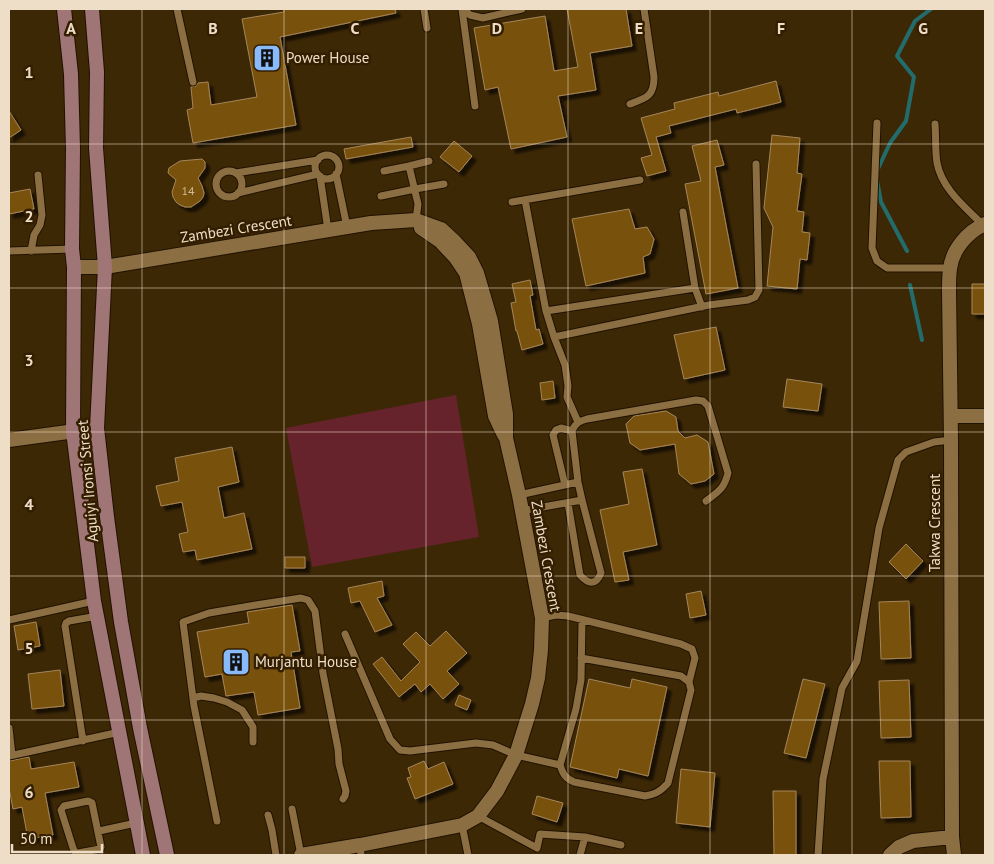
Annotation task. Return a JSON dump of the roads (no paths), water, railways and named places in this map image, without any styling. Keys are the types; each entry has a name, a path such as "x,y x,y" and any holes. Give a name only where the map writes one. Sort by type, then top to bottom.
{"main road":[{"name":"Aguiyi Ironsi Street","path":"64,9 71,74 72,249 74,267 73,431 94,602 143,855"},
{"name":"Aguiyi Ironsi Street","path":"92,9 97,72 96,148 105,267 97,428 106,517 121,622 140,728 167,855"}],"street":[{"name":"Zambezi Crescent","path":"74,267 105,267 371,223 410,220 441,229 469,257 477,273 491,321 506,414 506,438 519,495 542,618 542,650 532,704 516,755 497,791 478,816 462,825 360,850 301,855"},
{"name":"Takwa Crescent","path":"954,855 952,837 950,268 959,246 968,235 984,225"},
{"path":"950,416 985,416"},
{"path":"9,440 97,428"},
{"path":"890,855 900,847 913,841 952,837"}],"lane":[{"path":"177,9 193,82"},
{"path":"424,9 427,28"},
{"path":"463,9 470,15 482,18 522,9"},
{"path":"463,9 475,106"},
{"path":"630,104 645,99 651,94 654,86 644,9"},
{"path":"877,123 872,248 877,261 888,268 950,268"},
{"path":"935,124 937,162 941,177 950,191 984,225"},
{"path":"236,173 318,160 326,155 334,158 339,166 336,174 328,179 319,175 238,193 230,197 221,195 218,192 215,183 216,178 227,170 236,173 240,176 242,185 238,193"},
{"path":"318,160 315,168 319,175 328,230"},
{"path":"384,171 429,161"},
{"path":"554,338 702,307 748,300 754,297 759,290 756,164"},
{"path":"410,166 418,204 410,220"},
{"path":"31,251 34,234 40,224 42,215 38,174"},
{"path":"336,174 347,227"},
{"path":"512,202 640,180"},
{"path":"381,196 444,184"},
{"path":"525,200 546,311 565,365 568,386 567,397 578,422"},
{"path":"683,212 695,288 702,307"},
{"path":"9,251 72,249"},
{"path":"546,311 695,288"},
{"path":"568,503 580,574 585,580 594,582 601,573 578,482 572,431 574,427 578,422 587,419 696,400 703,401 708,406 728,473 726,484 706,501"},
{"path":"565,485 553,435 556,430 562,428 572,431"},
{"path":"818,855 823,779 842,688 857,661 880,528 898,460 906,452 934,442 951,440"},
{"path":"519,495 578,482"},
{"path":"521,511 582,500"},
{"path":"217,821 193,698 183,622 209,613 301,598 308,600 314,610 339,764 346,791 342,799"},
{"path":"9,620 94,602"},
{"path":"542,618 556,615 568,616 681,644 692,649 695,658 689,682 691,690 668,783 662,791 654,795 645,796 574,782 567,779 562,773 560,765 576,709 581,680 582,620"},
{"path":"83,740 65,626 69,621 98,616"},
{"path":"345,634 390,739 400,750 410,751 476,743 492,745 516,755 560,765"},
{"path":"581,658 681,676 689,682"},
{"path":"193,698 201,696 214,698 242,710 253,727 253,742"},
{"path":"9,728 10,756 120,732"},
{"path":"90,802 98,831 102,844 100,848 75,852 61,810 62,807 90,802"},
{"path":"292,809 301,855"},
{"path":"268,815 276,855"},
{"path":"478,816 536,848 540,834 585,837 621,845"},
{"path":"98,831 136,823"},
{"path":"462,825 468,855"},
{"path":"580,855 585,837"}],"waterway":[{"path":"877,171 890,143 906,121 914,77 897,56 915,21 931,9"},
{"path":"877,180 881,202 907,251"},
{"path":"910,285 922,340"}],"place":[{"name":"Power House","path":"267,58"},
{"name":"Murjantu House","path":"236,662"}]}
